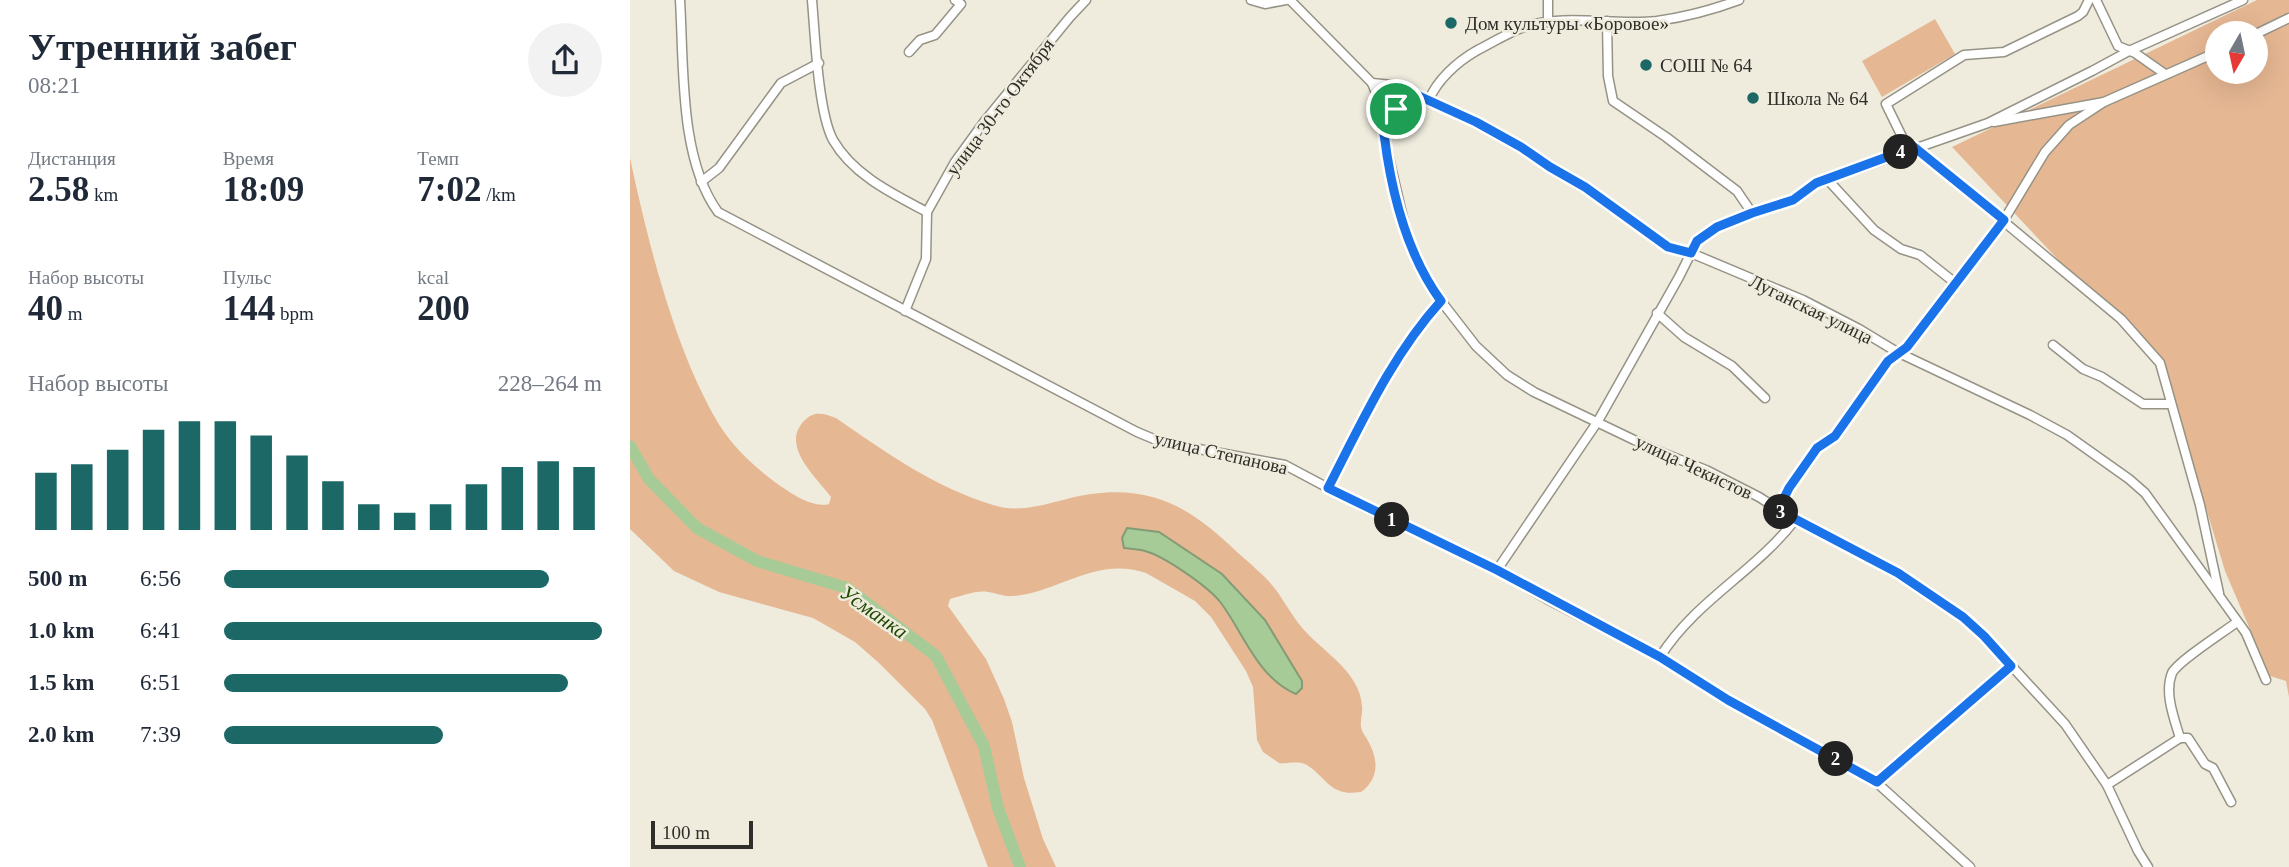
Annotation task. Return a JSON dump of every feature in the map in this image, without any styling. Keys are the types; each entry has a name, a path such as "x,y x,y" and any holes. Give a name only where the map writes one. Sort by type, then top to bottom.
{"street":[{"name":"улица Степанова","path":"680,0 689,138 701,182 718,212 1114,421 1161,442 1285,465 1497,570 1660,657 1728,700 1877,782 1970,867"},
{"path":"812,0 822,94 833,141 854,166 883,188 927,212 926,259 905,312"},
{"path":"909,52 920,40 935,35 961,4 955,0"},
{"name":"улица 30-го Октября","path":"927,212 955,162 984,122 1086,0"},
{"path":"1251,0 1265,4 1288,0 1372,83"},
{"path":"1548,0 1548,22"},
{"path":"1429,100 1434,87 1466,57 1508,33 1525,27 1548,22 1654,21 1704,12 1739,0"},
{"path":"2089,0 2078,16 2004,52 1964,55 1885,104 1911,148 2004,220 2121,319 2160,363 2203,515 2220,600"},
{"path":"2096,0 2115,42 2122,49 2165,74"},
{"path":"1497,570 1598,421 1697,241 1717,227 1793,200 1816,183 1988,122 2129,51 2243,0"},
{"path":"2268,28 2289,18"},
{"path":"1607,22 1608,76 1613,101 1737,191 1752,213"},
{"path":"1778,510 1789,488 1817,448 1835,436 1888,361 1907,347 1954,282 2004,220 2045,152 2069,125 2104,102 2205,57"},
{"path":"701,182 719,168 780,83 818,63"},
{"name":"Луганская улица","path":"1372,83 1392,85 1476,122 1585,187 1668,247 1691,253 1803,300 1897,352 2067,435 2146,493 2246,633 2266,680"},
{"name":"улица Чекистов","path":"1372,83 1382,115 1395,190 1407,235 1418,262 1441,301 1476,346 1507,375 1534,392 1759,497 1795,520 1898,573 1963,617 2065,724 2106,785 2148,867"},
{"path":"1382,115 1396,109 1408,91"},
{"path":"1988,122 2104,102"},
{"path":"1827,179 1874,230 1901,249 1920,255 1954,282"},
{"path":"1328,488 1380,387 1441,301"},
{"path":"1657,313 1684,337 1732,366 1765,398"},
{"path":"2053,345 2083,369 2102,377 2143,404 2171,404"},
{"path":"1660,657 1671,638 1692,615 1781,538 1795,520"},
{"path":"2180,737 2170,706 2172,674 2182,662 2237,622"},
{"path":"1877,782 2011,666"},
{"path":"2106,785 2180,737 2188,738 2205,764 2213,768 2231,802"}],"shaded area":[{"path":"2257,0 2289,0 2289,697 2286,681 2270,676 2225,571 2165,373 1952,147 2205,25 2205,84 2268,84 2268,21 2213,21"},
{"path":"1935,19 1955,54 1882,97 1862,61"},
{"path":"630,158 665,296 689,365 720,426 741,453 758,469 800,498 812,503 829,504 831,497 809,470 798,450 796,440 798,430 805,420 820,414 836,418 931,479 993,505 1005,508 1030,507 1079,496 1114,492 1135,493 1172,504 1205,524 1264,576 1307,634 1337,661 1354,682 1360,693 1362,729 1372,748 1375,762 1374,775 1367,787 1361,792 1342,792 1307,765 1297,762 1279,763 1263,752 1257,740 1253,687 1246,671 1211,617 1195,601 1146,573 1111,569 1095,571 1031,593 1014,596 991,592 974,593 950,599 948,606 986,659 1004,699 1012,722 1024,778 1043,839 1056,867 988,867 932,720 925,709 879,663 855,642 813,618 719,592 674,571 630,529"},
{"path":"1127,528 1159,532 1222,574 1265,620 1302,681 1302,688 1296,694 1271,677 1221,603 1197,581 1153,554 1124,548 1122,538"}],"waterway":[{"name":"Усманка","path":"630,446 649,479 697,528 757,561 847,588 936,656 984,746 998,808 1020,867"}],"place":[{"name":"Дом культуры «Боровое»","path":"1451,23"},
{"name":"СОШ № 64","path":"1646,65"},
{"name":"Школа № 64","path":"1753,98"}],"route":[{"path":"1408,91 1476,122 1585,187 1668,247 1691,253 1697,241 1717,227 1793,200 1816,183 1914,147 2004,220 1954,282 1907,347 1888,361 1835,436 1817,448 1789,488 1778,510 1898,573 1963,617 2011,666 1915,746 1877,782 1728,700 1660,657 1497,570 1328,488 1380,387 1441,301 1418,262 1407,235 1395,190 1382,115 1396,109 1408,91"}]}
